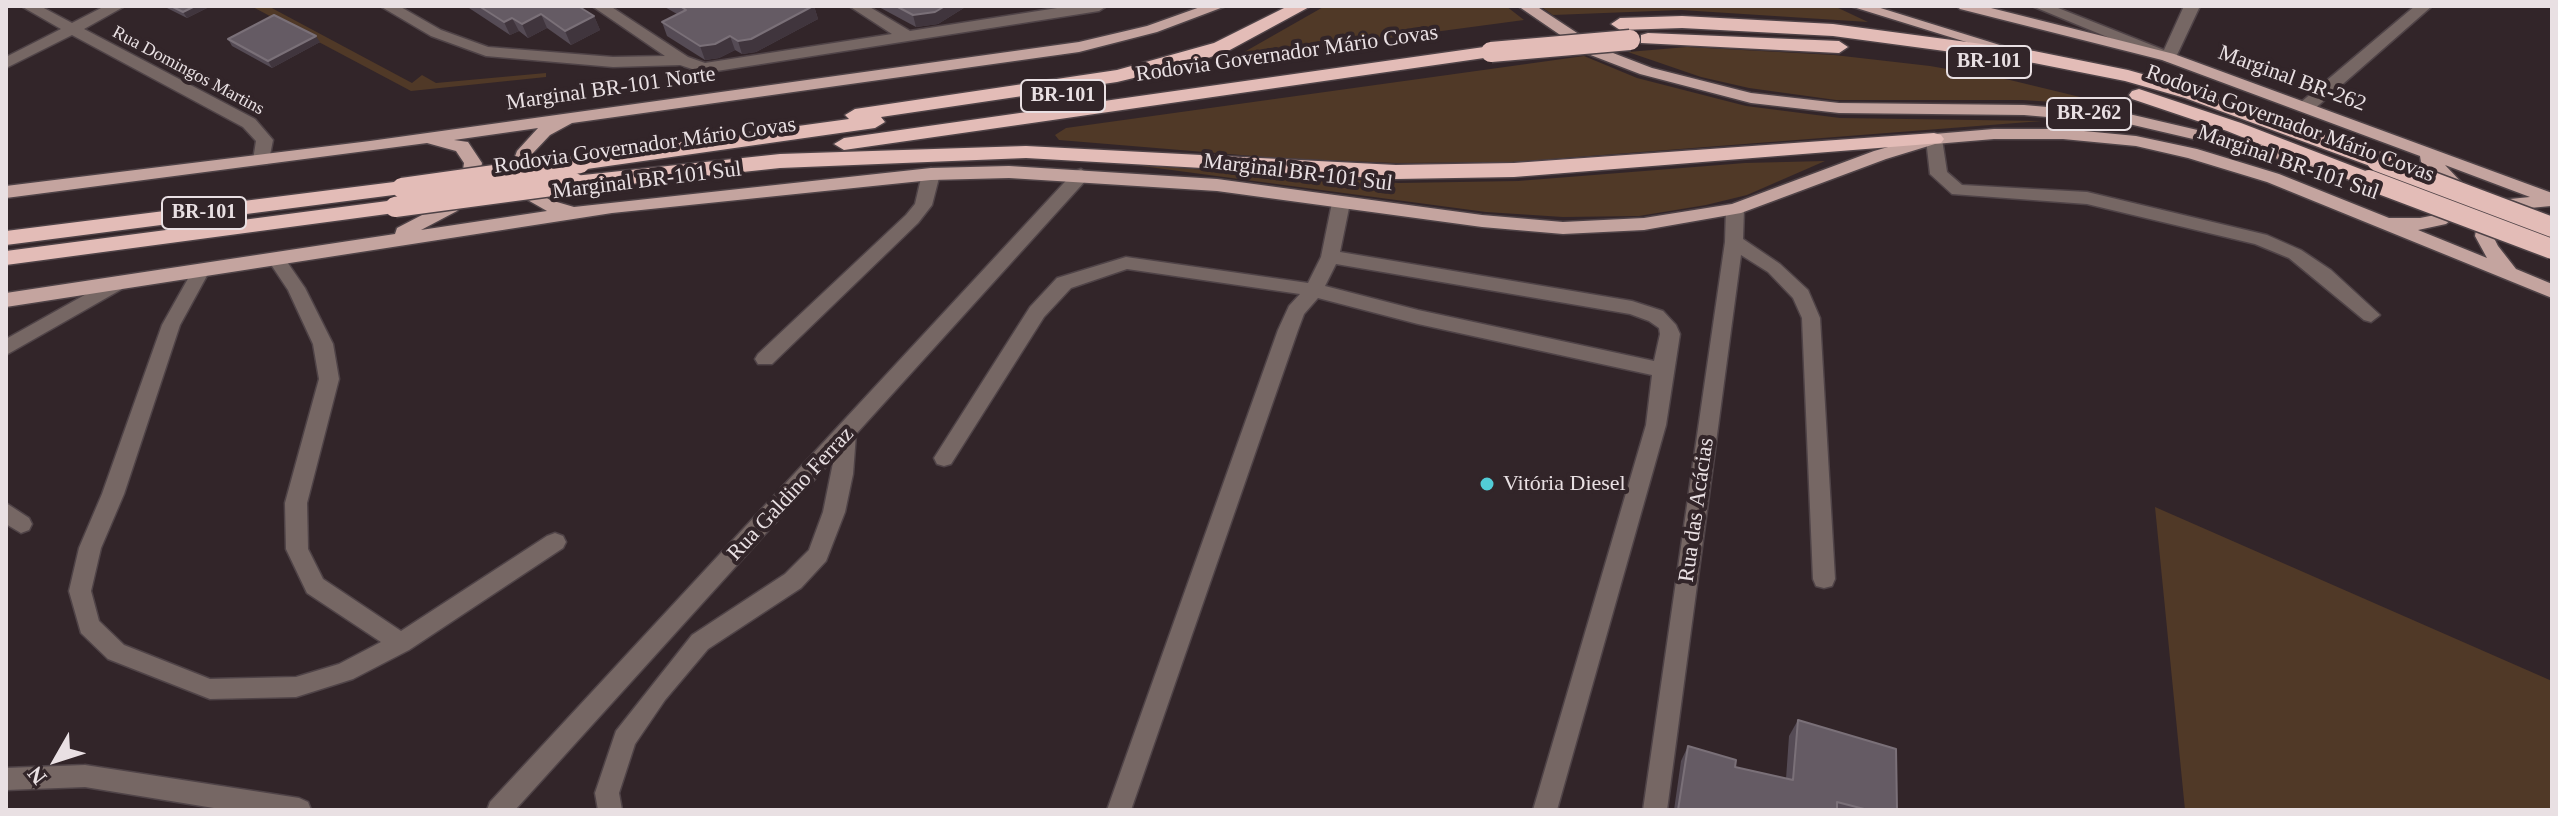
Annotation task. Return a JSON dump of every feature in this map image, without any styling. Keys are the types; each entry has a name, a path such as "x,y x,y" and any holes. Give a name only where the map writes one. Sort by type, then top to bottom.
{"highway":[{"path":"641,165 895,107 1130,73 1221,47 1302,6"},
{"name":"Rodovia Governador Mário Covas","path":"6,258 398,197 1488,44 1625,32 1682,22 1833,30 2034,57 2128,76 2192,94 2552,249"},
{"name":"Rodovia Governador Mário Covas","path":"1625,32 1909,52 2040,71 2151,99 2234,127 2332,166 2373,170 2552,227"},
{"path":"641,165 1026,152 1396,172 1514,170 1934,139"},
{"name":"Rodovia Governador Mário Covas","path":"6,238 398,197"}],"main road":[{"name":"Marginal BR-101 Norte","path":"6,192 370,146 599,111 1079,47 1152,29 1218,6"},
{"name":"BR-262","path":"1526,6 1594,51 1646,71 1751,98 1839,108 2024,110 2129,119 2332,166"},
{"path":"1858,6 2034,57"},
{"name":"Marginal BR-262","path":"1965,6 2168,57 2400,143"},
{"path":"2020,6 2062,31"},
{"path":"599,111 544,131 525,151 518,173 525,191 545,205 576,211 612,207"},
{"name":"Marginal BR-101 Sul","path":"6,300 612,207 931,174 1081,175 1217,185 1341,203 1563,228 1644,224 1735,209 1880,155 1934,139 2063,134 2136,141 2233,165 2552,291"},
{"path":"350,249 420,226 451,207 469,184 473,163 462,146 435,142 370,146"},
{"path":"2400,143 2551,197"},
{"path":"2367,216 2420,224 2440,220 2453,211 2458,199 2454,184 2424,155 2400,143"},
{"path":"2516,277 2490,249 2484,236 2484,222 2492,211 2506,204 2551,197"}],"street":[{"name":"Rua Domingos Martins","path":"29,6 249,123 265,140 261,160"},
{"path":"6,63 117,6"},
{"path":"388,6 436,33 486,51 613,62 682,60"},
{"path":"600,6 682,60 704,68 1062,9 1099,6"},
{"path":"857,6 907,36"},
{"path":"2040,6 2168,57 2192,6"},
{"path":"2306,107 2424,6"},
{"path":"1934,139 1939,174 1958,190 2087,198 2261,239 2305,261 2371,315"},
{"path":"765,359 912,219 923,205 931,174"},
{"name":"Rua Galdino Ferraz","path":"499,810 1081,175"},
{"path":"1119,810 1288,330 1296,311 1314,290 1330,257 1341,203"},
{"name":"Rua das Acácias","path":"1655,810 1734,242 1735,209"},
{"path":"1734,242 1783,277 1801,295 1811,318 1824,579"},
{"path":"1330,257 1632,308 1656,316 1667,325 1670,334 1662,370 1656,425 1545,810"},
{"path":"277,260 323,344 329,379 296,503 297,549 315,586 401,643"},
{"path":"944,458 1037,312 1064,283 1126,263 1314,290 1418,317 1662,370"},
{"path":"200,272 171,325 113,494 90,548 80,591 89,626 116,652 210,689 296,687 345,672 401,643 555,542"},
{"path":"6,348 115,284"},
{"path":"610,810 607,793 624,739 657,693 700,642 793,581 818,555 840,487 846,434"},
{"path":"6,779 85,776 299,810"}],"shaded area":[{"path":"251,6 268,6 412,83 422,75 436,83 546,73 546,77 411,91"},
{"path":"1325,6 1506,6 1524,20 1232,59"},
{"path":"1540,6 1834,6 1868,22 1681,10 1553,15"},
{"path":"1687,47 1834,55 1930,66 2010,80 2117,106 2022,100 1836,100 1749,88 1701,77 1628,52"},
{"path":"1584,56 1637,78 1746,106 1840,118 2042,121 1512,162 1396,163 1277,158 1059,140 1055,135 1066,128"},
{"path":"1825,161 1747,195 1706,205 1639,216 1563,217 1486,212 1134,165 1399,183 1518,181 1745,163"},
{"path":"2155,507 2552,681 2552,810 2185,810"}],"building":[{"path":"171,6 195,6 183,12"},
{"path":"479,6 578,6 594,16 565,31 541,14 522,24 512,18 504,22"},
{"path":"680,6 813,6 751,39 738,41 730,36 715,44 700,46 662,22 686,10"},
{"path":"896,6 945,6 935,12 913,15"},
{"path":"274,15 316,36 268,61 228,39"},
{"path":"1798,720 1896,749 1897,810 1868,810 1837,802 1837,810 1678,810 1688,746 1736,760 1735,767 1793,780"}],"place":[{"name":"Vitória Diesel","path":"1487,484"}]}
